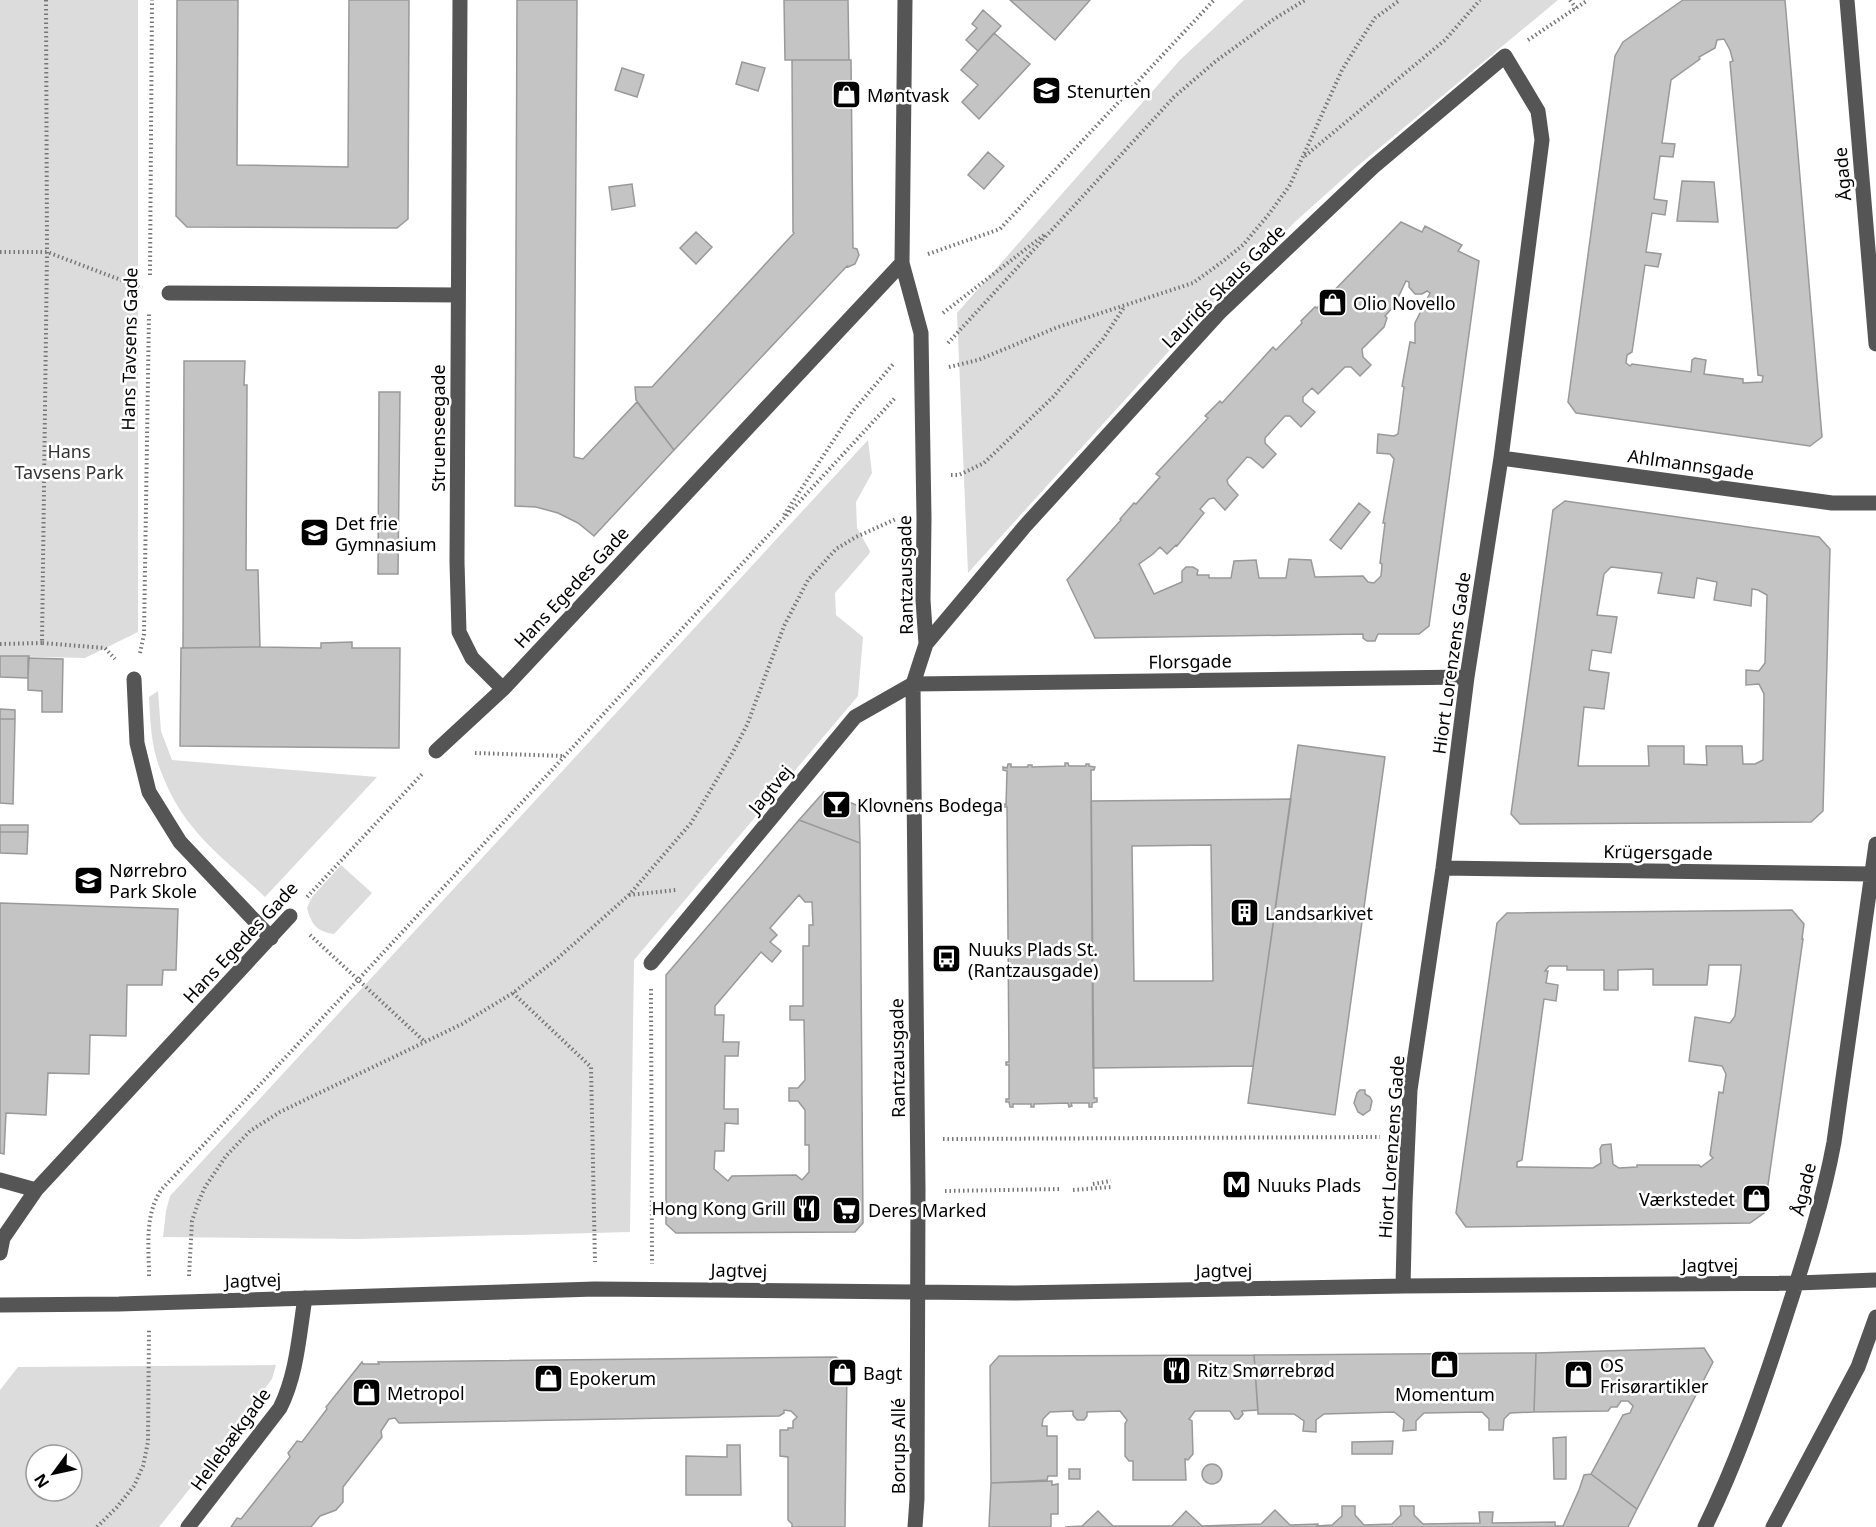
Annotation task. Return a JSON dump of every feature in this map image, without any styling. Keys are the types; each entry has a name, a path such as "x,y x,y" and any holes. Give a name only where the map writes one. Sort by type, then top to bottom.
{"street":[{"name":"Struenseegade","path":"460,0 457,562 459,632 472,658 503,689"},
{"name":"Rantzausgade","path":"905,0 902,262 921,333 923,600 926,644 913,684 918,1293"},
{"name":"Ågade","path":"1846,0 1876,344"},
{"name":"Hiort Lorenzens Gade","path":"1403,1286 1410,1090 1443,868 1467,677 1501,458 1542,140 1538,111 1504,56"},
{"name":"Laurids Skaus Gade","path":"926,644 1025,526 1220,312 1373,167 1504,56"},
{"name":"Hans Egedes Gade","path":"436,751 503,689 902,262"},
{"path":"169,293 458,295"},
{"name":"Ahlmannsgade","path":"1501,458 1832,503 1876,503"},
{"name":"Florsgade","path":"913,684 1467,677"},
{"path":"134,680 137,743 149,792 180,842 271,938"},
{"name":"Jagtvej","path":"651,963 855,717 913,684"},
{"name":"Ågade","path":"1705,1527 1749,1425 1797,1283 1824,1189 1834,1142 1876,844"},
{"name":"Krügersgade","path":"1443,868 1872,874"},
{"name":"Hans Egedes Gade","path":"0,1253 3,1238 36,1190 290,916"},
{"path":"0,1180 36,1190"},
{"name":"Jagtvej","path":"0,1305 150,1303 595,1289 1015,1293 1403,1286 1797,1283 1876,1280"},
{"name":"Borups Allé","path":"915,1527 918,1293"},
{"name":"Hellebækgade","path":"188,1527 280,1408 289,1389 305,1298"},
{"path":"1773,1527 1858,1367 1876,1317"}],"path":[{"path":"42,643 47,252 46,0"},
{"name":"Hans Tavsens Gade","path":"150,279 152,0"},
{"path":"902,262 1000,229 1214,0"},
{"path":"97,1527 134,1486 143,1466 148,1442 150,1213 162,1189 894,399 922,373 1174,98 1216,61 1274,19 1305,0"},
{"path":"922,373 978,360 1058,327 1193,283 1222,262 1243,244 1269,214 1290,184 1342,70 1375,18 1400,0"},
{"path":"1302,159 1445,40 1480,0"},
{"path":"1570,0 1576,8"},
{"path":"1504,56 1588,0"},
{"path":"0,252 47,252 149,291"},
{"name":"Hans Tavsens Gade","path":"134,680 144,634 149,303"},
{"path":"923,475 959,475 984,463 1053,397 1103,339 1125,306"},
{"path":"187,1302 192,1221 205,1187 226,1156 250,1131 280,1112 462,1024 513,993 558,958 629,895 691,823 733,752 747,724 784,626 802,589 813,574 836,549 856,537 896,519 924,519"},
{"path":"0,644 42,643 105,648 134,680"},
{"path":"436,751 564,756"},
{"name":"Hans Egedes Gade","path":"290,916 424,772 436,751"},
{"path":"290,916 425,1042"},
{"path":"651,963 652,1289"},
{"path":"513,993 591,1067 595,1289"},
{"path":"917,1139 1408,1137"},
{"path":"1093,1184 1111,1181"},
{"path":"1073,1190 1111,1187"},
{"path":"918,1191 1061,1188"}],"green space":[{"name":"Hans Tavsens Park","path":"0,0 138,0 138,632 85,658 0,656"},
{"path":"1244,0 1558,0 1354,169 1296,221 1208,308 968,573 957,313 1180,60"},
{"path":"868,440 872,473 856,502 857,528 870,551 835,593 836,615 863,637 858,696 634,960 630,1232 358,1239 163,1237 170,1196"},
{"path":"158,691 161,731 172,760 377,777 265,897 207,844 183,815 173,798 154,750 149,697"},
{"path":"341,865 372,893 334,934 319,929 311,919 307,908 312,897"},
{"path":"276,1365 272,1379 159,1527 0,1527 0,1390 18,1367"}],"building":[{"path":"177,0 238,0 237,165 348,167 349,0 409,0 408,219 397,228 187,227 176,216"},
{"path":"517,0 577,0 574,457 583,459 637,402 674,450 594,536 578,523 558,513 536,507 515,506"},
{"path":"784,0 848,0 849,60 785,60"},
{"path":"1010,0 1090,0 1055,40"},
{"path":"1683,0 1785,0 1822,437 1810,446 1576,413 1568,402 1615,56 1623,42","holes":["1724,39 1733,61 1730,62 1758,375 1763,376 1762,382 1743,383 1743,379 1704,374 1706,360 1695,358 1692,360 1691,372 1632,364 1630,366 1626,363 1627,355 1632,352 1645,265 1658,267 1661,254 1646,252 1652,213 1665,215 1667,201 1654,199 1660,156 1673,157 1675,144 1662,143 1671,80 1700,59 1699,57 1715,48 1717,40"]},
{"path":"983,10 1001,26 978,51 966,40 977,28 972,24"},
{"path":"994,33 1030,64 979,119 962,102 978,85 961,70"},
{"path":"792,60 851,60 853,248 857,249 859,255 855,264 847,266 674,450 636,400 635,387 652,387 794,233"},
{"path":"742,62 765,68 758,91 736,84"},
{"path":"622,68 644,75 637,97 615,90"},
{"path":"988,152 1004,166 984,189 968,175"},
{"path":"1682,181 1714,182 1718,222 1677,221"},
{"path":"632,184 635,206 612,210 609,187"},
{"path":"1401,222 1422,232 1425,226 1462,245 1458,251 1479,261 1429,626 1419,634 1378,634 1375,641 1367,641 1363,638 1363,634 1095,638 1067,580 1134,503 1136,504 1160,477 1156,474 1208,418 1205,416 1220,401 1222,403 1273,347 1276,350 1302,323 1301,321 1315,307 1317,308","holes":["1406,281 1409,282 1409,287 1415,294 1427,291 1430,293 1415,323 1415,343 1410,342 1402,386 1404,387 1398,434 1394,436 1378,434 1377,453 1390,454 1394,459 1383,523 1385,523 1380,563 1382,564 1381,576 1374,583 1368,582 1363,576 1315,577 1311,560 1289,559 1286,578 1259,578 1256,560 1234,561 1231,578 1209,578 1209,575 1197,575 1198,570 1193,567 1186,567 1182,571 1182,582 1154,594 1139,564 1160,547 1167,554 1177,546 1204,513 1200,509 1209,499 1214,498 1225,510 1238,495 1227,480 1247,457 1263,468 1276,454 1265,443 1265,438 1285,416 1290,416 1301,427 1315,412 1303,402 1303,397 1312,388 1318,394 1345,367 1351,367 1360,376 1371,365 1363,357 1362,349 1384,327 1387,318 1385,316 1394,306"]},
{"path":"696,232 712,247 696,264 680,248"},
{"path":"184,361 245,361 244,385 247,385 246,570 258,570 260,647 183,648"},
{"path":"379,392 400,392 398,574 378,574"},
{"path":"1565,501 1819,537 1830,549 1823,811 1811,822 1520,824 1511,814 1553,510","holes":["1611,567 1662,573 1658,593 1694,598 1697,578 1717,582 1714,600 1751,606 1752,589 1767,595 1765,663 1759,671 1746,670 1746,685 1759,684 1764,694 1763,760 1755,764 1743,764 1742,746 1706,746 1707,765 1684,764 1684,746 1648,746 1649,766 1578,766 1584,707 1604,709 1609,673 1589,670 1592,650 1611,653 1617,617 1597,615 1604,574"]},
{"path":"1359,503 1370,512 1341,549 1330,540"},
{"path":"352,642 352,648 400,648 399,748 180,746 181,648 321,648 321,643"},
{"path":"0,656 29,656 28,678 0,677"},
{"path":"28,658 63,659 62,712 42,712 42,691 28,690"},
{"path":"0,709 15,710 15,719 0,719"},
{"path":"0,719 15,719 13,804 0,803"},
{"path":"1298,745 1385,757 1335,1115 1248,1103"},
{"path":"1065,763 1069,766 1089,764 1095,767 1091,770 1094,1098 1097,1098 1097,1102 1092,1103 1092,1107 1089,1107 1089,1103 1071,1103 1072,1106 1069,1107 1068,1103 1034,1104 1034,1107 1031,1107 1031,1104 1013,1104 1013,1107 1010,1107 1009,1102 1006,1102 1006,1099 1009,1099 1009,1065 1006,1065 1006,1062 1009,1062 1007,807 1003,807 1004,804 1006,805 1007,771 1003,770 1003,767 1007,768 1008,764 1011,764 1011,767 1065,766"},
{"path":"824,792 859,806 860,843 799,820"},
{"name":"Landsarkivet","path":"1291,799 1253,1066 1093,1068 1091,801","holes":["1211,845 1213,981 1134,981 1132,846"]},
{"path":"799,820 860,843 863,1223 855,1232 676,1233 666,1224 666,975","holes":["799,895 805,902 812,902 813,925 809,925 809,946 803,946 803,1006 790,1006 790,1020 804,1020 805,1080 798,1088 789,1088 789,1101 798,1101 805,1110 805,1145 809,1145 809,1172 802,1180 796,1175 732,1176 728,1181 714,1169 715,1151 724,1151 725,1123 738,1124 738,1109 724,1109 725,1056 738,1056 739,1042 723,1042 724,1015 715,1015 715,1006 761,952 772,962 781,951 770,942 777,935 770,928"]},
{"path":"0,825 28,825 28,832 0,832"},
{"path":"0,832 28,832 27,854 0,853"},
{"path":"0,903 178,909 176,970 163,970 162,985 127,985 126,1036 90,1035 89,1074 48,1073 46,1115 6,1113 4,1154 0,1153"},
{"path":"1792,910 1804,924 1764,1213 1750,1223 1466,1227 1456,1213 1497,923 1507,913","holes":["1709,965 1741,965 1735,1016 1730,1023 1695,1017 1689,1061 1722,1066 1726,1074 1723,1093 1719,1092 1710,1155 1713,1158 1701,1167 1699,1165 1637,1165 1637,1167 1619,1168 1613,1164 1611,1144 1602,1145 1601,1163 1593,1168 1517,1167 1517,1162 1522,1160 1544,999 1556,1001 1558,985 1546,983 1548,971 1545,971 1549,966 1567,966 1567,970 1604,970 1604,990 1618,990 1618,970 1653,969 1653,985 1707,985"]},
{"path":"1360,1090 1365,1090 1365,1094 1372,1101 1370,1110 1363,1115 1358,1112 1354,1103"},
{"path":"1704,1348 1713,1362 1637,1509 1591,1474 1623,1415 1630,1413 1633,1406 1628,1401 1621,1401 1617,1407 1611,1407 1608,1411 1534,1412 1536,1353"},
{"path":"1536,1353 1534,1412 1510,1413 1504,1419 1503,1430 1489,1430 1489,1419 1482,1412 1424,1413 1416,1421 1416,1430 1403,1431 1404,1420 1394,1412 1324,1414 1316,1420 1316,1432 1303,1431 1304,1421 1294,1414 1258,1414 1254,1355"},
{"path":"1254,1355 1258,1410 1242,1411 1243,1414 1239,1419 1235,1419 1230,1411 1195,1411 1189,1419 1192,1421 1193,1454 1188,1460 1185,1459 1186,1480 1133,1480 1133,1461 1129,1461 1125,1456 1127,1420 1120,1411 1087,1412 1084,1420 1077,1420 1073,1411 1050,1412 1043,1419 1042,1426 1047,1426 1047,1436 1057,1436 1057,1476 1048,1476 1047,1480 991,1483 990,1366 999,1356"},
{"path":"836,1357 847,1367 845,1527 792,1527 788,1520 788,1457 780,1456 780,1430 793,1428 793,1421 797,1417 791,1411 784,1410 784,1413 779,1416 399,1423 395,1418 389,1419 381,1431 382,1437 343,1487 343,1502 336,1510 320,1516 311,1527 231,1527 237,1518 241,1519 290,1457 288,1453 297,1441 302,1442 362,1362 363,1364 379,1364 378,1362"},
{"path":"1566,1437 1566,1479 1554,1479 1553,1438"},
{"path":"1393,1441 1392,1454 1352,1454 1352,1442"},
{"path":"727,1445 740,1445 741,1495 686,1495 686,1456 727,1457"},
{"path":"1208,1464 1216,1464 1222,1470 1222,1478 1216,1484 1208,1484 1202,1478 1202,1470"},
{"path":"1069,1469 1080,1469 1080,1479 1069,1479"},
{"path":"1591,1474 1637,1509 1628,1527 1317,1527 1332,1525 1342,1516 1342,1506 1355,1506 1355,1515 1364,1525 1392,1524 1401,1515 1400,1506 1414,1506 1414,1515 1423,1524 1480,1523 1479,1512 1493,1512 1492,1523 1555,1522 1555,1526 1563,1526 1584,1475"},
{"path":"1052,1481 1052,1485 1058,1484 1058,1514 1051,1514 1051,1526 989,1527 991,1483"},
{"path":"1275,1510 1290,1525 1318,1524 1317,1527 1065,1527 1082,1526 1098,1511 1113,1526 1172,1526 1186,1511 1202,1526 1261,1524"}],"place":[{"name":"Stenurten","path":"1046,91"},
{"name":"Møntvask","path":"846,95"},
{"name":"Olio Novello","path":"1332,303"},
{"name":"Det frie Gymnasium","path":"314,533"},
{"name":"Klovnens Bodega","path":"836,805"},
{"name":"Nørrebro Park Skole","path":"88,880"},
{"name":"Landsarkivet","path":"1244,913"},
{"name":"Nuuks Plads St. (Rantzausgade)","path":"947,959"},
{"name":"Nuuks Plads","path":"1236,1185"},
{"name":"Værkstedet","path":"1756,1199"},
{"name":"Hong Kong Grill","path":"807,1208"},
{"name":"Deres Marked","path":"847,1210"},
{"name":"Momentum","path":"1445,1365"},
{"name":"Ritz Smørrebrød","path":"1176,1370"},
{"name":"Bagt","path":"842,1373"},
{"name":"OS Frisørartikler","path":"1579,1375"},
{"name":"Epokerum","path":"548,1378"},
{"name":"Metropol","path":"366,1393"}]}
